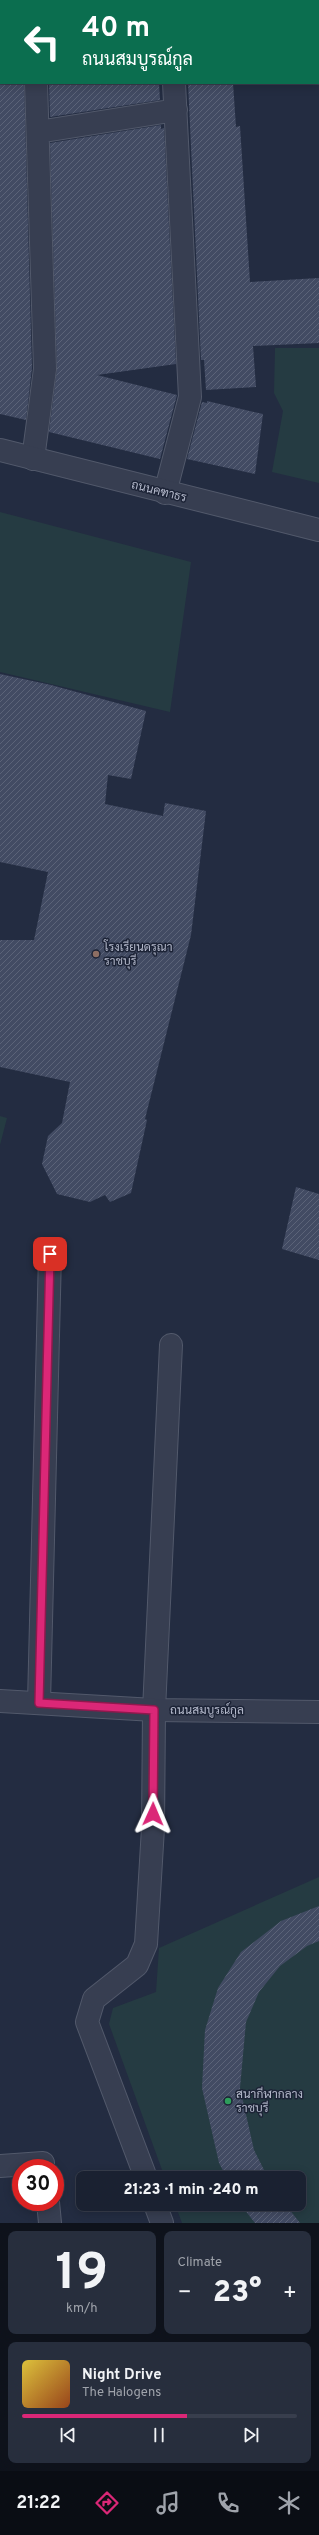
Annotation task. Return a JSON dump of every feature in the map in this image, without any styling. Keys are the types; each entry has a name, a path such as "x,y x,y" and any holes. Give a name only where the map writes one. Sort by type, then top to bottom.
{"street":[{"path":"33,459 45,369 36,84"},
{"path":"165,493 190,397 174,84"},
{"path":"38,132 176,110"},
{"name":"ถนนคฑาธร","path":"0,450 165,493 319,530"},
{"path":"39,1703 50,1254"},
{"path":"143,2171 87,2022 94,2000 138,1965 146,1944 153,1828 154,1710 171,1345"},
{"name":"ถนนสมบูรณ์กูล","path":"0,1701 154,1710 319,1712"},
{"path":"0,2166 12,2165"},
{"path":"49,2211 50,2223"},
{"path":"158,2211 162,2223"}],"shaded area":[{"path":"275,348 319,348 319,483 272,472 283,411 274,393"},
{"path":"0,512 191,562 170,712 0,672"},
{"path":"0,1116 7,1118 0,1145"},
{"name":"สนากีฬากลาง ราชบุรี","path":"319,1877 319,2223 182,2223 178,2211 306,2211 306,2171 162,2171 109,2024 113,2008 156,1992 159,1948"}],"building":[{"path":"0,84 24,84 32,368 26,420 0,414"},
{"path":"49,84 159,84 160,100 50,117"},
{"path":"188,84 233,84 236,127 240,126 250,282 319,278 319,343 253,346 256,387 206,390 204,360 201,360"},
{"path":"161,125 161,129 164,128 176,364 97,375 177,395 160,459 49,432 57,369 50,143"},
{"path":"207,401 263,414 255,474 187,459 202,402 207,403"},
{"path":"0,674 51,685 146,711 131,779 108,775 105,804 163,816 165,803 206,811 191,935 145,1119 147,1120 131,1193 110,1202 105,1195 90,1202 57,1194 42,1164 48,1136 62,1123 70,1082 0,1067 0,940 34,940 48,872 0,862"},
{"path":"296,1187 319,1194 319,1260 282,1249"},
{"path":"319,1906 319,1941 307,1946 280,1966 259,1992 246,2022 240,2088 254,2150 264,2171 223,2171 219,2163 202,2088 205,2030 218,1988 241,1952 281,1921"},
{"path":"246,2211 291,2211 300,2223 255,2223"}],"place":[{"name":"โรงเรียนดรุณา ราชบุรี","path":"96,954"},
{"name":"สนากีฬากลาง ราชบุรี","path":"228,2101"}],"route":[{"path":"50,1254 39,1703 154,1710 153,1814"}]}
